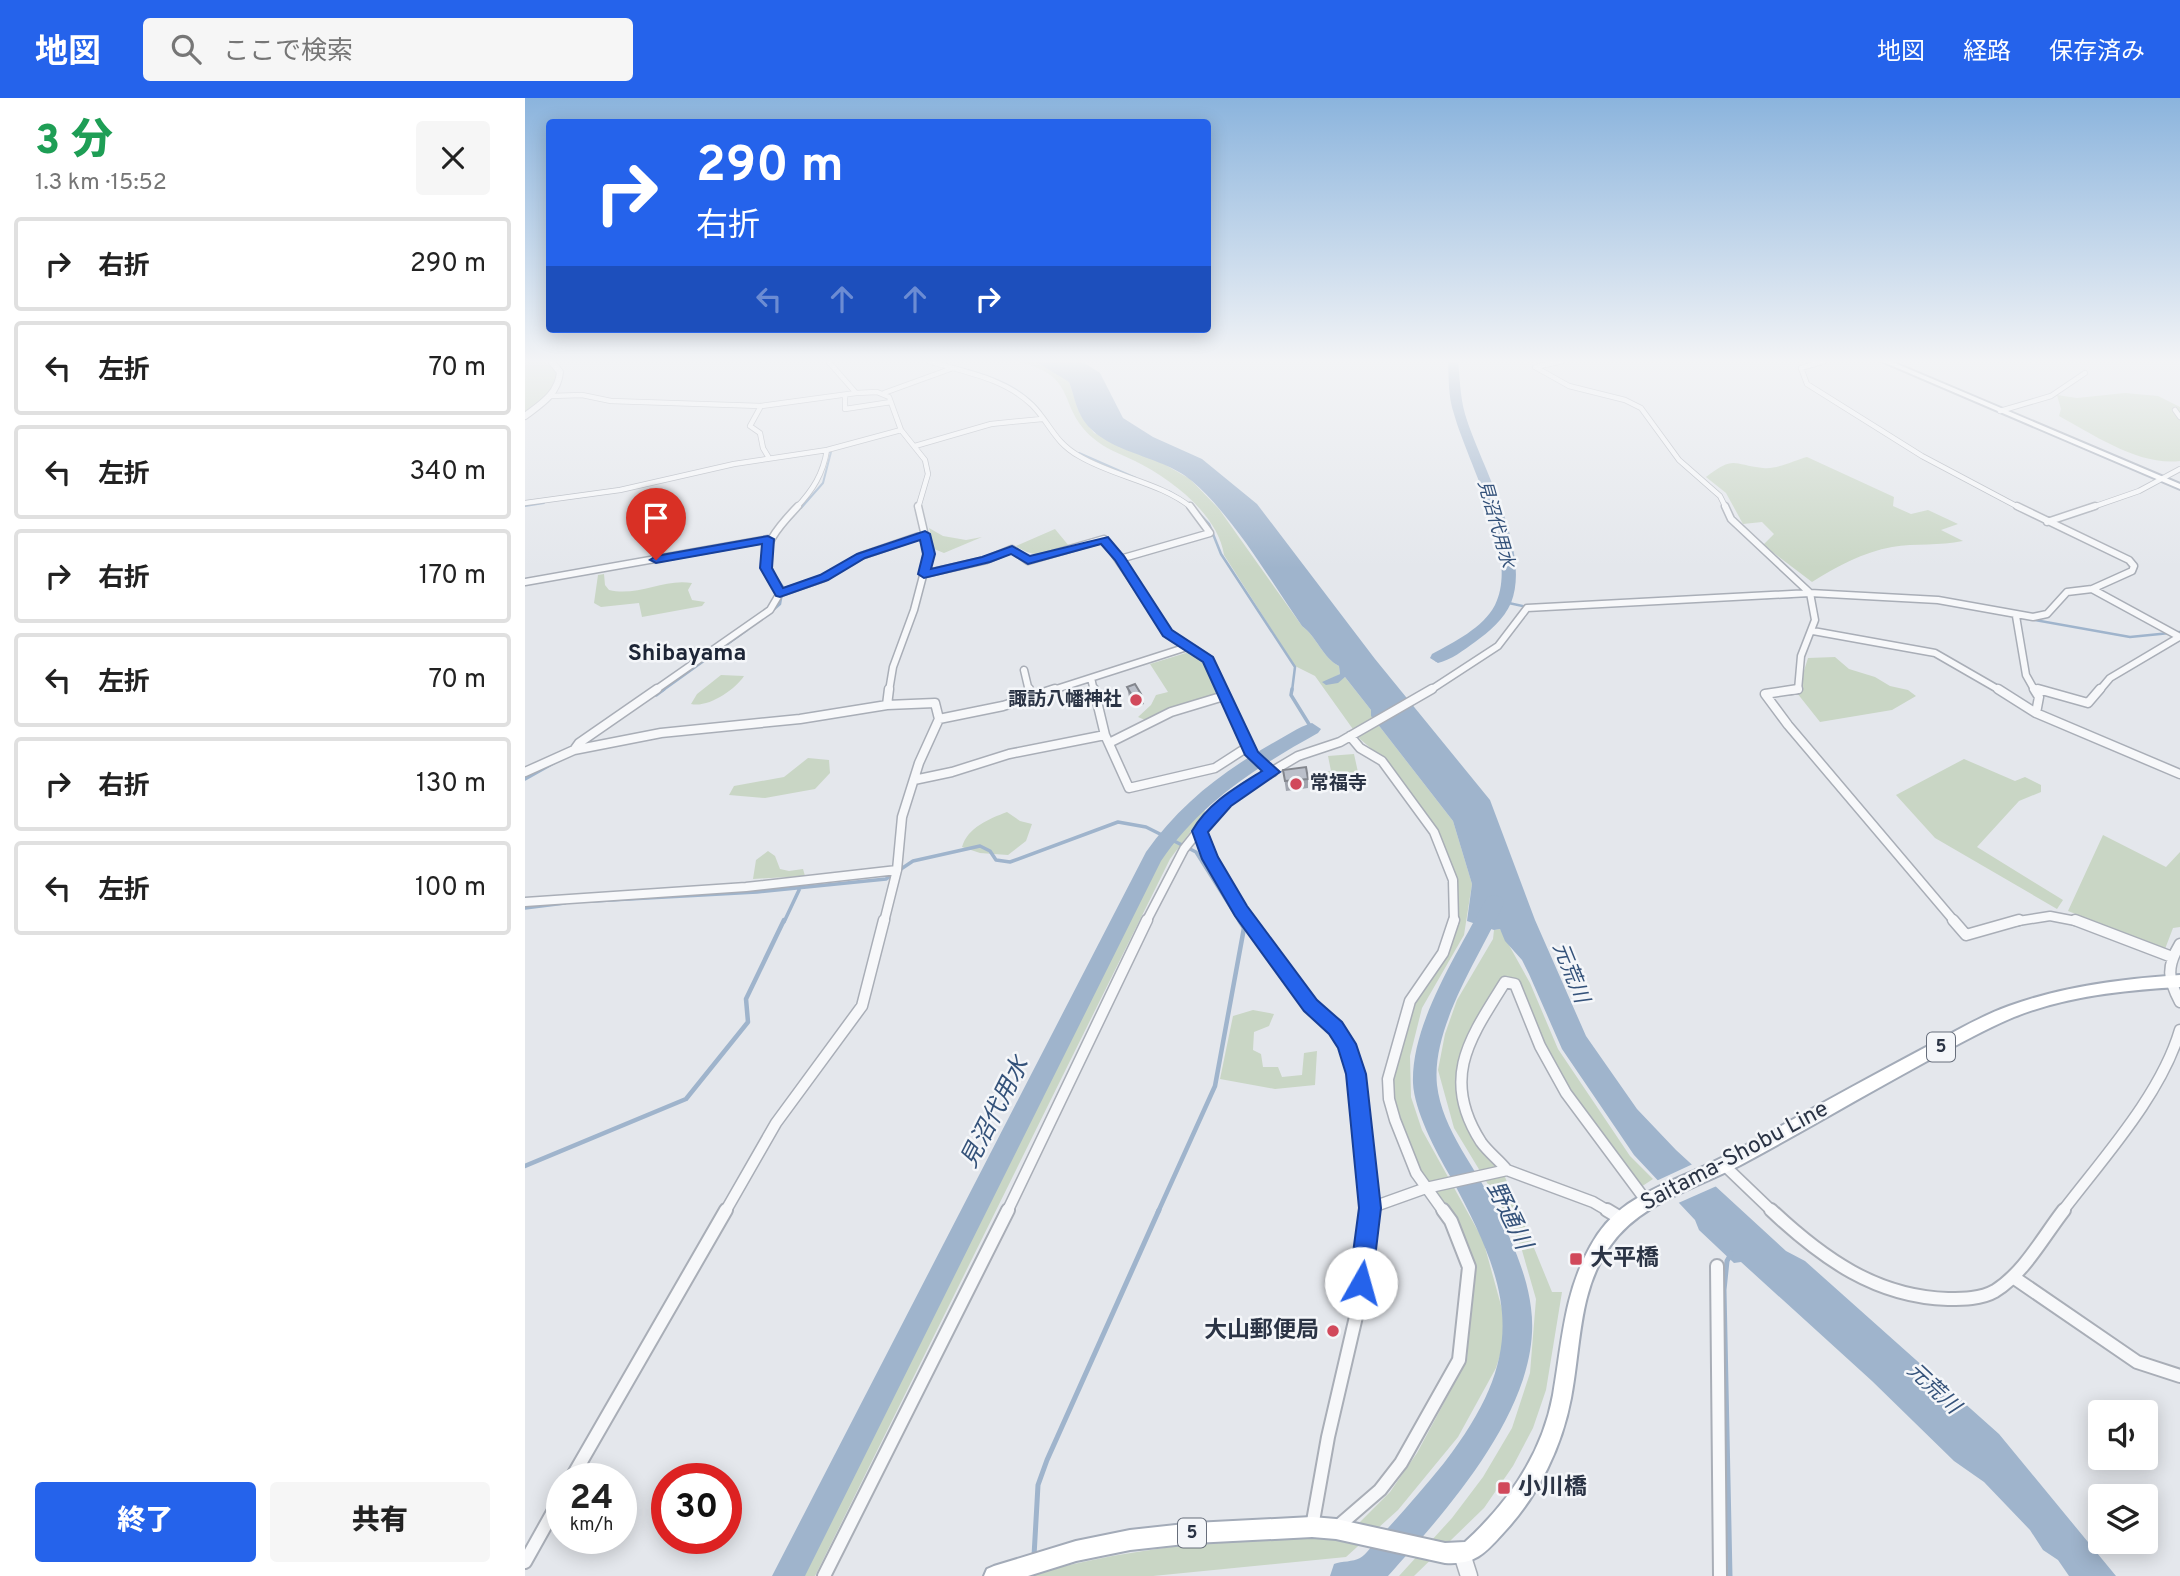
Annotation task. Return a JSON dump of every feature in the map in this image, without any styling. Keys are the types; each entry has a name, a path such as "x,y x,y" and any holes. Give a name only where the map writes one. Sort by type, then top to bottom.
{"main road":[{"path":"2045,430 2180,487"},
{"name":"Saitama-Shobu Line","path":"1462,1554 1472,1550 1497,1524 1527,1484 1539,1462 1561,1401 1583,1281 1603,1240 1622,1219 1649,1201 1723,1167 2009,1012 2091,990 2174,981"},
{"name":"5","path":"994,1576 1035,1562 1131,1540 1194,1533 1313,1527 1341,1530 1439,1552 1462,1554"}],"street":[{"path":"756,430 760,433 762,448 769,458"},
{"path":"525,504 620,490 769,458 827,450 901,430 925,460 929,474 918,507 929,554 914,610 893,667 887,705"},
{"path":"915,446 970,430"},
{"path":"1049,430 1057,441 1085,460 1185,502 1210,533 1120,559"},
{"path":"1657,430 1679,460 1720,496 1731,519 1810,593 1815,608 1813,631 1804,645 1798,669 1798,690 1765,694 1788,726 1966,935 2038,916 2053,916 2075,920 2177,951 2172,974 2180,1002"},
{"path":"824,1576 974,1280 1166,880 1184,849 1225,802 1298,756 1353,734 1430,690 1498,646 1527,608 1810,593 1938,600 2016,616 2047,614 2064,593 2092,589 2132,571 2134,566 2129,560 2047,522 1922,456 1880,430"},
{"path":"525,582 768,539 816,486 823,474 827,450"},
{"path":"2047,522 2139,491 2180,469"},
{"path":"574,750 579,743 770,610 780,593 824,578 861,556 925,534"},
{"path":"768,539 766,568 780,593"},
{"path":"924,574 986,560 1012,549 1028,561 1104,539 1168,633 1209,660 1252,755 1273,772"},
{"path":"2092,589 2180,637"},
{"path":"2016,616 2026,675 2039,697 2036,713"},
{"path":"1813,631 1935,653 2036,713 2180,774"},
{"path":"2033,688 2088,703 2110,678 2180,637"},
{"path":"939,719 964,716 1031,697 1187,647"},
{"path":"1024,670 1031,697"},
{"path":"1091,678 1107,739 1129,788 1215,768 1249,746"},
{"path":"914,780 970,767 1009,754 1107,739 1171,712 1224,696"},
{"path":"525,772 574,750 661,733 800,719 887,705 935,703 939,719 902,817 897,870 862,1006 776,1123 580,1463"},
{"path":"1341,1530 1380,1490 1401,1463 1459,1360 1469,1267 1451,1221 1416,1172 1395,1120 1389,1099 1388,1079 1410,1001 1443,953 1454,922 1453,880 1434,832 1382,761 1360,748 1353,734"},
{"path":"1200,831 1210,859 1241,911 1310,1006 1335,1028 1346,1044 1356,1074 1370,1208 1358,1308 1328,1437 1313,1527"},
{"path":"525,902 746,887 897,870"},
{"path":"1622,1219 1593,1202 1504,1170 1473,1128 1465,1111 1458,1077 1460,1063 1472,1037 1505,982 1511,981 1515,984 1554,1071 1604,1147 1649,1201"},
{"path":"1723,1167 1815,1248 1850,1271 1898,1295 1939,1300 1990,1294 2013,1277 2133,1118 2173,1054 2180,1030"},
{"path":"1370,1208 1427,1188 1504,1170"},
{"path":"1717,1266 1720,1576"},
{"path":"2013,1277 2137,1362 2180,1376"},
{"path":"525,1562 546,1525"},
{"path":"1462,1554 1469,1576"}],"green space":[{"path":"1085,430 1092,430 1157,460 1190,479 1219,509 1302,626 1339,666 1340,674 1323,683 1339,681 1345,677 1453,821 1472,884 1464,935 1422,1008 1410,1056 1411,1097 1422,1130 1483,1240 1502,1309 1505,1339 1496,1368 1458,1437 1398,1510 1346,1557 1153,1576 1025,1576 1112,1556 1201,1544 1301,1537 1341,1541 1390,1492 1417,1453 1467,1360 1472,1261 1424,1182 1394,1107 1393,1068 1414,1003 1446,955 1458,926 1457,879 1438,833 1375,752 1360,739 1315,676 1295,666 1224,555 1220,540 1202,512 1163,477 1093,438"},
{"path":"2084,430 2180,430 2180,461 2149,459"},
{"path":"1807,457 1894,497 1893,506 1911,514 1928,510 1958,524 1941,530 1963,541 1881,549 1850,561 1812,582 1763,545 1774,534 1762,522 1743,524 1726,493 1706,477 1723,466 1734,463 1768,468"},
{"path":"929,528 943,536 966,540 982,537 944,553 934,549"},
{"path":"1055,529 1069,546 1036,554 1016,546"},
{"path":"604,574 605,585 609,590 620,592 671,583 692,583 688,590 692,600 705,602 702,606 642,617 639,603 601,607 594,603 598,575"},
{"path":"1189,652 1207,666 1219,693 1177,706 1145,720 1138,717 1151,705 1156,695 1168,692 1150,664"},
{"path":"1835,657 1849,669 1875,677 1890,686 1908,690 1916,696 1892,710 1820,722 1797,693 1808,658"},
{"path":"721,675 744,676 721,697 698,705 691,704 697,694"},
{"path":"1354,754 1361,786 1316,791 1313,773 1331,771 1328,756"},
{"path":"808,758 829,760 830,773 815,789 765,798 729,795 734,786 784,777"},
{"path":"1964,759 2015,781 2025,777 2041,785 2041,792 2019,801 1977,847 2063,900 2057,909 1935,838 1896,795"},
{"path":"1256,764 1258,766 1235,779 1203,806 1205,812 1170,859 815,1576 799,1576 1166,845 1207,801 1230,782"},
{"path":"1007,812 1020,821 1032,824 1026,841 1008,855 980,853 962,847 974,829"},
{"path":"2103,835 2166,867 2180,852 2180,927 2173,928 2165,949 2068,911"},
{"path":"768,851 775,856 780,869 803,869 805,876 753,879 756,860"},
{"path":"1500,929 1530,983 1558,1049 1630,1156 1653,1179 1641,1187 1596,1128 1550,1057 1517,982 1502,981 1460,1057 1456,1075 1457,1095 1463,1116 1475,1139 1505,1177 1552,1292 1562,1292 1546,1390 1533,1428 1513,1466 1484,1508 1414,1576 1399,1576 1452,1518 1483,1477 1512,1428 1530,1373 1536,1299 1521,1247 1506,1214 1454,1128 1438,1070 1445,1034 1457,1000 1493,939 1494,930"},
{"path":"1253,1010 1274,1014 1269,1026 1254,1032 1253,1050 1261,1054 1263,1067 1278,1067 1282,1077 1302,1075 1304,1053 1317,1051 1315,1085 1275,1089 1220,1079 1233,1016"}],"water":[{"name":"元荒川","path":"1092,430 1142,430 1202,459 1257,504 1375,659 1490,800 1535,920 1586,1036 1637,1109 1676,1150 1786,1251 1805,1261 1999,1434 2088,1542 2088,1554 2098,1554 2116,1576 2069,1576 2058,1560 2043,1550 2030,1530 1984,1482 1954,1461 1872,1381 1741,1262 1734,1263 1699,1230 1695,1220 1634,1155 1562,1049 1522,960 1505,941 1500,929 1494,930 1467,921 1472,884 1453,821 1371,716 1371,710 1345,677 1338,683 1326,685 1322,682 1340,674 1339,666 1302,626 1222,512 1192,481 1164,464 1115,445"}],"pier":[{"path":"1695,1163 1719,1185 1676,1204 1654,1182"}],"building":[{"path":"1135,684 1141,694 1133,697 1127,687"},
{"path":"1306,767 1308,779 1285,781 1283,770"}],"waterway":[{"name":"見沼代用水","path":"1438,658 1466,642 1490,621 1503,604 1509,584 1501,531 1465,430"},
{"name":"見沼代用水","path":"1466,430 1492,508"},
{"path":"801,508 823,483 831,452 827,452"},
{"path":"1079,453 1136,478"},
{"path":"1169,491 1194,508"},
{"path":"525,506 544,503"},
{"path":"782,528 802,506"},
{"name":"見沼代用水","path":"1438,658 1487,625 1505,603 1510,589 1508,558 1491,506"},
{"path":"1194,508 1209,524 1221,554 1295,667 1292,691"},
{"path":"771,546 772,571 783,587 780,604 772,611"},
{"path":"1766,598 1810,596"},
{"path":"1504,602 1527,607"},
{"path":"1951,605 2130,637 2180,632"},
{"path":"662,691 747,630"},
{"path":"656,695 664,689"},
{"path":"1292,689 1291,695 1312,729"},
{"name":"見沼代用水","path":"788,1576 1153,857 1185,816 1223,782 1312,729"},
{"path":"525,779 557,761"},
{"path":"593,901 757,892 886,879 913,861 980,846 990,851 996,860 1010,862 1118,822 1146,827 1196,852 1240,922"},
{"path":"784,922 800,888"},
{"path":"525,908 565,903"},
{"name":"野通川","path":"1346,1576 1368,1574 1466,1459 1486,1427 1502,1393 1513,1358 1518,1320 1510,1277 1486,1216 1441,1133 1425,1083 1427,1057 1441,1011 1494,903"},
{"path":"525,1166 686,1099 748,1022 746,999 784,920"},
{"path":"1158,1212 1215,1086 1244,928 1239,920"},
{"path":"1034,1556 1038,1485 1047,1460 1159,1210"},
{"path":"1730,1576 1724,1290 1727,1261 1731,1254"}],"place":[{"name":"諏訪八幡神社","path":"1136,700"},
{"name":"常福寺","path":"1296,784"},
{"name":"大平橋","path":"1576,1259"},
{"name":"大山郵便局","path":"1333,1331"},
{"name":"小川橋","path":"1504,1488"}],"district":[{"name":"Shibayama","path":"687,654"}],"route":[{"path":"656,560 768,539 766,568 780,593 824,578 861,556 925,534 929,554 924,574 986,560 1012,549 1028,561 1104,539 1168,633 1209,660 1252,755 1273,772 1225,802 1211,815 1200,831 1210,859 1241,911 1310,1006 1335,1028 1346,1044 1356,1074 1370,1208 1361,1283"}]}
